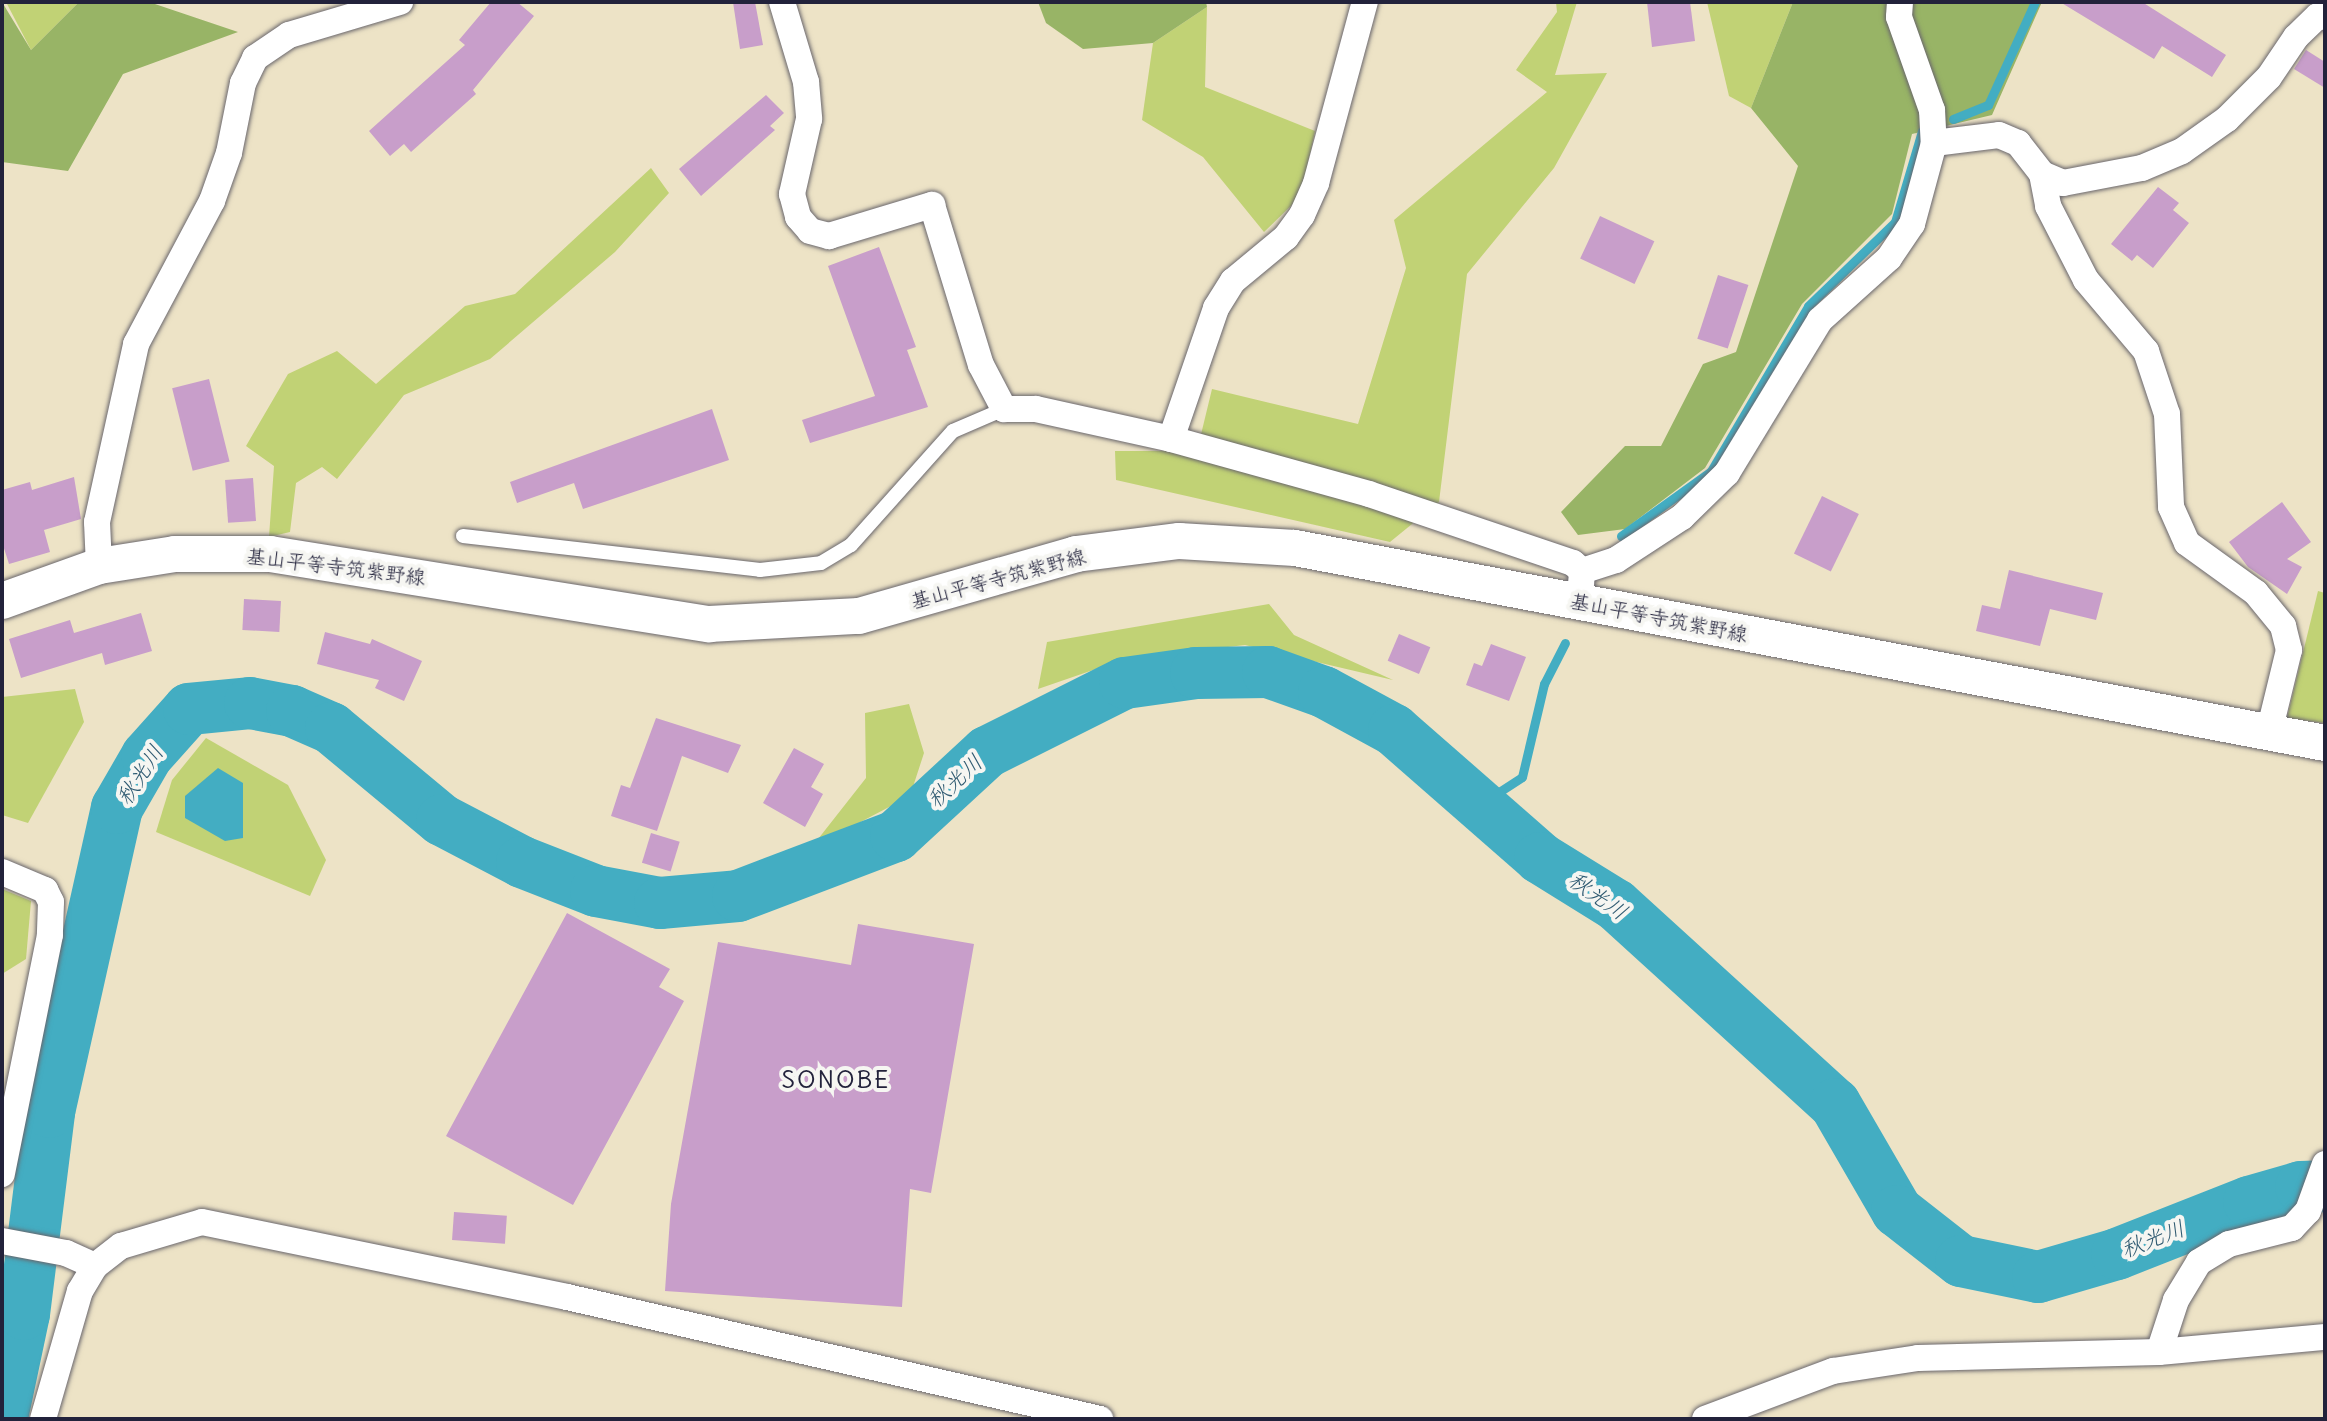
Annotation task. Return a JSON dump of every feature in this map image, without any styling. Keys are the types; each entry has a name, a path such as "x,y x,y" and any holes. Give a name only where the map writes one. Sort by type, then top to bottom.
{"main road":[{"name":"基山平等寺筑紫野線","path":"2,601 99,566 175,554 270,554 709,624 859,616 1076,554 1179,541 1295,548 1580,586 2325,743"}],"street":[{"path":"99,566 97,522 136,344 212,201 229,153 243,83 255,58 289,35 400,2"},
{"path":"782,2 806,82 809,119 792,194 798,217 810,231 829,236 932,205 981,365 1004,409 1036,409 1171,439 1444,517 1543,551 1580,586 1682,517 1727,473 1820,320 1889,258 1912,224 1934,143 1932,110 1899,17 1900,2"},
{"path":"1171,439 1216,308 1233,281 1286,237 1302,215 1316,183 1365,2"},
{"path":"2042,174 2063,183 2142,168 2182,151 2258,88 2320,11"},
{"path":"1934,143 1999,135 2018,143 2042,174 2048,206 2086,280 2146,351 2167,414 2171,507 2187,543 2256,593 2283,626 2289,650 2269,732"},
{"path":"2,872 45,890 51,902 50,935 2,1174"},
{"path":"2159,1352 2176,1300 2199,1262 2229,1244 2292,1228 2308,1211 2325,1164"},
{"path":"43,1419 80,1291 95,1266 121,1246 202,1222 567,1297 1100,1419"},
{"path":"2,1241 66,1253 95,1266"},
{"path":"1705,1419 1833,1371 1918,1358 2159,1352 2325,1337"}],"lane":[{"path":"463,536 760,570 821,563 851,545 953,431 1004,409"}],"green space":[{"path":"2,2 31,50 79,2 149,2 238,32 123,74 68,171 2,162"},
{"path":"6,2 79,2 31,50"},
{"path":"1038,2 1206,2 1207,7 1153,43 1083,49 1046,23"},
{"path":"1556,2 1577,2 1555,75 1607,73 1554,168 1467,274 1439,502 1390,542 1116,480 1115,451 1197,451 1212,389 1358,424 1406,268 1394,220 1547,92 1516,70 1557,12"},
{"path":"1707,2 1793,2 1751,108 1729,96"},
{"path":"1793,2 2042,2 1992,115 1912,134 1892,214 1802,304 1705,468 1625,529 1578,535 1561,512 1625,446 1661,446 1703,364 1736,352 1798,166 1751,108"},
{"path":"1207,7 1205,87 1315,131 1301,196 1264,232 1203,157 1142,120 1153,43"},
{"path":"651,168 669,193 615,252 490,359 404,395 337,479 322,467 296,483 290,532 269,537 274,466 246,446 288,374 337,351 376,384 465,306 515,294"},
{"path":"2318,591 2325,593 2325,723 2287,718"},
{"path":"1269,604 1294,635 1393,680 1245,645 1125,659 1038,689 1047,642"},
{"path":"75,689 84,722 28,823 2,815 2,697"},
{"path":"909,704 924,753 910,796 811,848 866,778 865,713"},
{"path":"206,738 288,785 326,860 310,896 156,832 172,780"},
{"path":"2,889 31,901 26,959 2,974"}],"water":[{"path":"218,768 243,783 243,838 225,841 185,818 185,796"}],"building":[{"path":"491,2 517,2 534,16 473,90 476,94 411,152 404,144 390,156 369,131 465,45 459,40"},
{"path":"733,2 755,2 763,45 740,49"},
{"path":"1647,2 1690,2 1695,41 1652,47"},
{"path":"2060,2 2142,2 2226,55 2212,77 2162,46 2154,59"},
{"path":"2306,50 2325,62 2325,88 2294,69"},
{"path":"766,95 784,113 770,126 775,130 701,196 679,169"},
{"path":"2158,187 2179,203 2173,210 2189,223 2153,268 2137,255 2132,261 2111,244"},
{"path":"1600,216 1654,241 1635,284 1580,259"},
{"path":"879,247 916,347 907,350 928,407 810,443 802,420 875,396 828,266"},
{"path":"1718,275 1748,285 1728,349 1697,339"},
{"path":"209,379 230,461 193,471 172,388"},
{"path":"712,409 729,460 583,509 574,483 517,503 510,482"},
{"path":"74,477 81,519 44,530 50,552 9,564 2,542 2,490 30,482 32,490"},
{"path":"253,478 256,521 228,523 225,480"},
{"path":"1822,496 1859,514 1831,571 1794,554"},
{"path":"2282,502 2311,542 2287,559 2302,567 2287,594 2248,567 2229,542"},
{"path":"2009,570 2103,593 2096,620 2050,609 2040,646 1976,631 1982,605 2000,609"},
{"path":"244,599 281,601 279,632 242,630"},
{"path":"141,613 152,651 105,665 102,653 21,678 9,639 70,620 74,633"},
{"path":"325,632 370,644 372,639 422,661 404,701 375,688 379,680 317,664"},
{"path":"1399,634 1430,647 1419,674 1388,661"},
{"path":"1491,644 1526,657 1509,701 1466,685 1474,663 1482,666"},
{"path":"656,718 741,745 728,773 682,756 657,831 611,816 621,785 630,788"},
{"path":"794,748 824,764 811,787 823,794 805,827 763,803"},
{"path":"651,833 680,842 671,871 642,863"},
{"path":"567,913 670,969 659,987 684,1001 573,1205 446,1136"},
{"path":"858,924 974,944 931,1193 910,1189 902,1307 665,1291 671,1204 718,942 851,965"},
{"path":"454,1212 507,1216 505,1244 452,1240"}],"waterway":[{"path":"1953,119 1988,105 2035,2"},
{"path":"1621,536 1711,471 1808,306 1895,222 1922,131"},
{"path":"1479,805 1522,777 1544,684 1565,643"},
{"name":"秋光川","path":"2,1418 24,1314 49,1112 117,808 147,756 189,709 250,703 292,711 331,728 442,820 522,862 596,891 660,903 738,896 896,836 987,752 1125,683 1196,673 1268,672 1324,692 1394,730 1540,858 1616,905 1835,1104 1897,1211 1961,1261 2038,1277 2117,1254 2249,1202 2301,1187 2325,1186"}],"district":[{"name":"SONOBE","path":"836,1080"}]}
